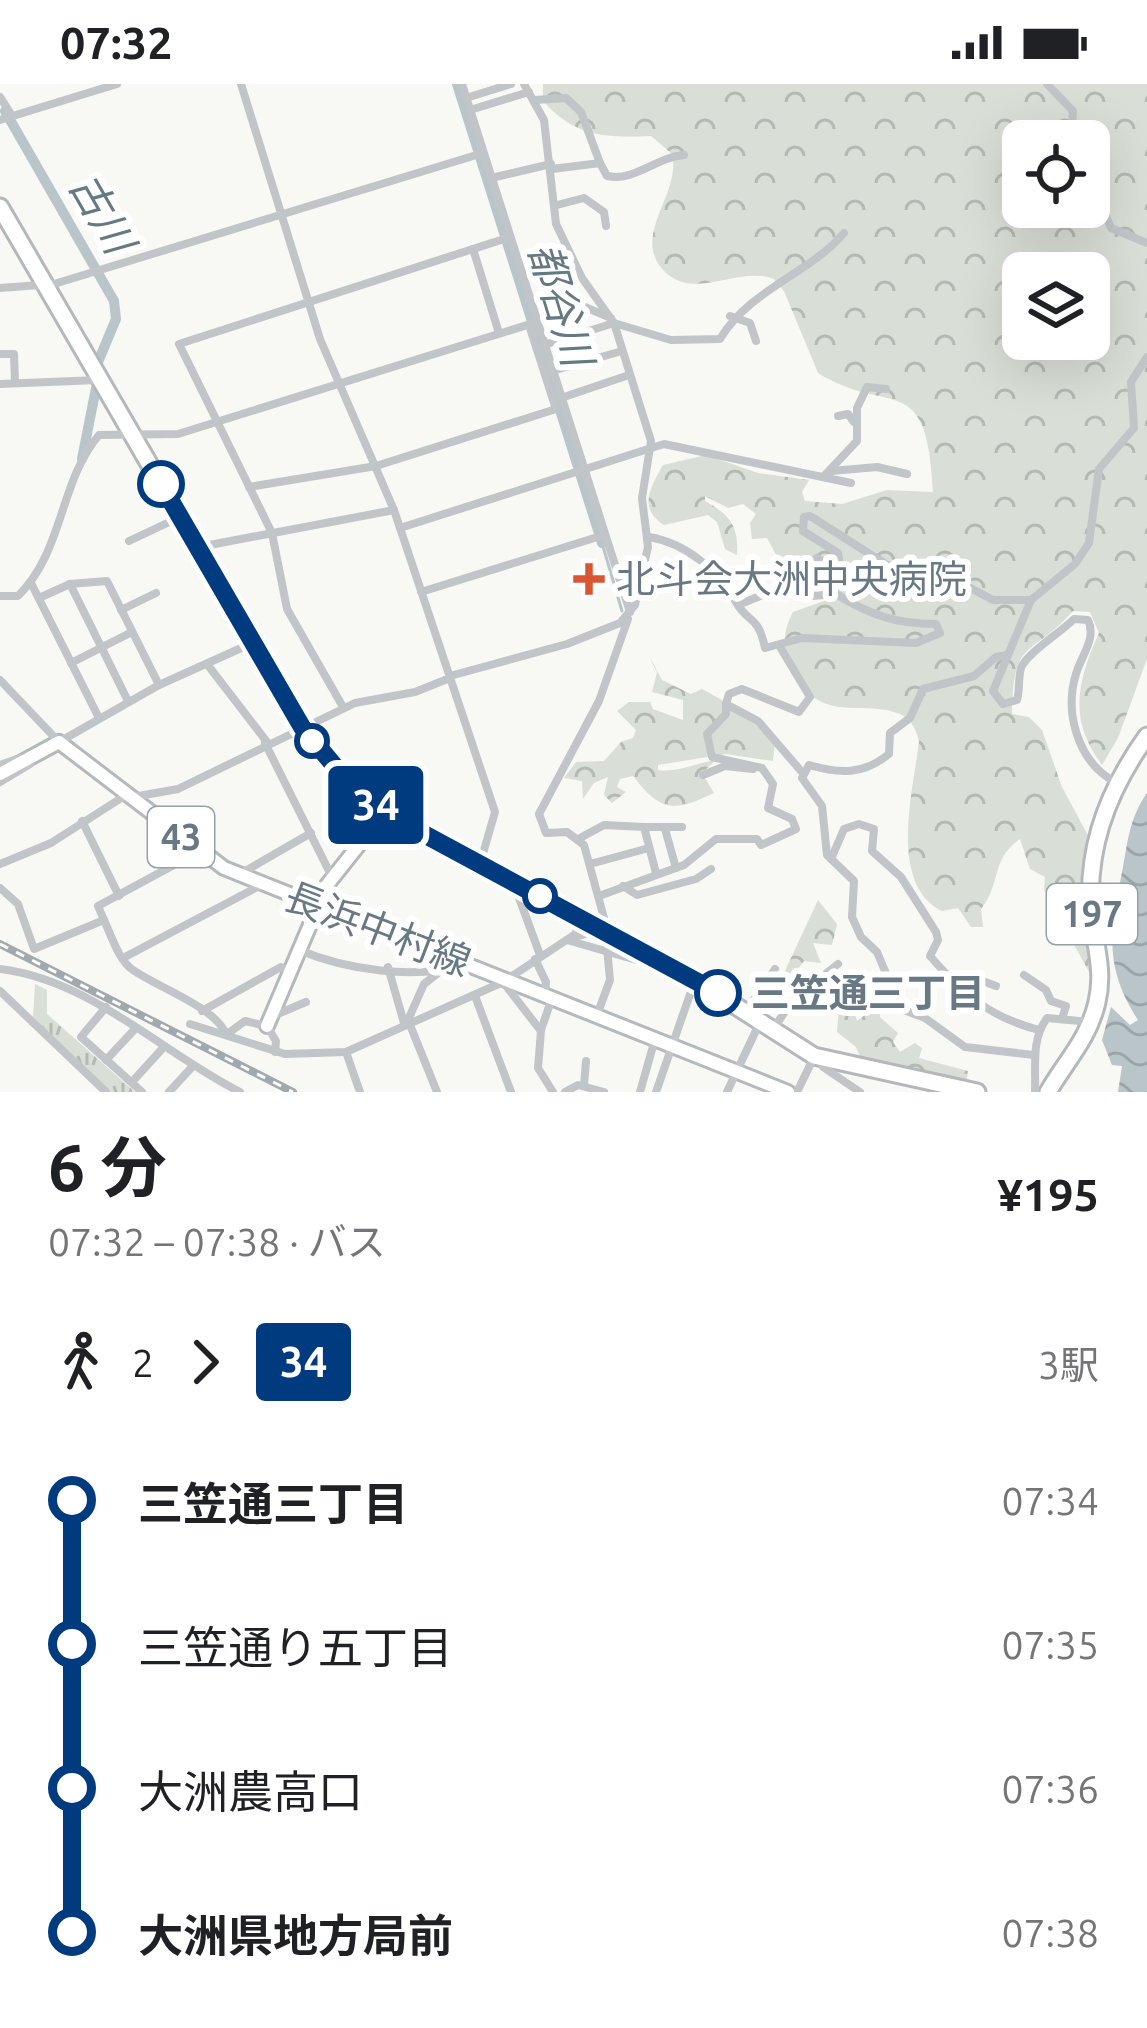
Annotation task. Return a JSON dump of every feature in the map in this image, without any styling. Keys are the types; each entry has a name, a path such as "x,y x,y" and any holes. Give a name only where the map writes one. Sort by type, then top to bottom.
{"highway":[{"path":"0,207 5,224 252,643 334,770 385,812 695,980 818,1058 977,1092"},
{"name":"197","path":"1048,1092 1091,1023 1100,971 1092,873 1115,782 1147,736"}],"main road":[{"path":"4,772 59,742"},
{"name":"長浜中村線","path":"59,742 198,852 239,874 793,1092"},
{"path":"269,1021 332,877 385,812"}],"street":[{"path":"0,97 6,118 117,84"},
{"path":"241,84 308,302 394,510 495,812 480,864"},
{"path":"462,84 533,323 629,615"},
{"path":"466,98 511,84"},
{"path":"1047,84 1073,111 1072,120"},
{"path":"470,110 529,92 566,98 575,105 607,176 618,178 661,157 684,155"},
{"path":"529,92 551,167 560,234 613,320 650,449 641,498 649,537 629,615 599,701 539,814 546,833 580,838 604,825 682,827"},
{"path":"0,288 45,285 481,154"},
{"path":"491,178 600,163"},
{"path":"556,206 584,198 604,212 606,226"},
{"path":"1110,226 1147,243"},
{"path":"0,596 18,596 45,566 95,437 178,434 585,307 671,340 714,340 730,316 828,252 844,233"},
{"path":"343,707 287,609 272,533 179,344 507,238"},
{"path":"473,249 500,334"},
{"path":"730,316 750,323 756,340"},
{"path":"544,346 613,320"},
{"path":"533,323 560,406"},
{"path":"552,371 622,351"},
{"path":"0,354 14,353 15,383"},
{"path":"1115,782 1096,768 1073,724 1073,684 1092,635 1088,620 1074,619 1053,642 1032,651 1021,667 1017,700 1003,704 993,691 1031,600 1068,570 1089,543 1100,469 1133,428 1131,382 1147,357"},
{"path":"250,487 376,466 560,406 629,375"},
{"path":"0,384 92,384 99,379"},
{"path":"827,474 839,454 857,441 855,423 867,387 886,389"},
{"path":"838,416 848,414 855,423"},
{"path":"400,528 650,449 678,445 771,470 827,474 877,467 908,474"},
{"path":"827,474 851,484"},
{"path":"197,547 394,510"},
{"path":"818,577 832,576 840,563 838,554 803,531 801,524 810,516 903,575 961,583 993,600 1031,600"},
{"path":"129,542 180,518"},
{"path":"421,592 601,536"},
{"path":"649,537 718,573 738,605 757,620 765,648 802,638 907,644 938,636 936,624 904,625 856,610 836,594 812,596 811,584 822,561 817,559 804,578 738,605"},
{"path":"39,598 70,584 106,581 159,685"},
{"path":"32,583 99,718"},
{"path":"70,584 128,701"},
{"path":"121,610 155,593"},
{"path":"0,864 51,843 129,796 178,789 343,707 416,692 450,677 587,637 629,615"},
{"path":"71,663 132,632"},
{"path":"0,680 59,742 159,685 252,643"},
{"path":"599,896 676,868 716,839 758,839 761,845 796,829 792,818 768,808 772,784 762,768 712,757 707,750 707,734 726,714 729,694 742,689 799,712 810,697 780,646"},
{"path":"801,771 809,765 840,772 871,767 889,754 890,734 910,718 923,689 974,676 1007,655"},
{"path":"206,664 266,743 332,877"},
{"path":"726,704 758,721 801,771 805,785 822,806 831,860 854,881 852,917 861,937 878,952 906,1014 925,1018 965,1047 1034,1055"},
{"path":"703,775 738,766 760,771 772,784"},
{"path":"82,821 119,896"},
{"path":"831,860 844,829 859,824 874,830 872,850 901,877 912,903 936,932 930,956 959,992 1001,1018 1039,1030"},
{"path":"644,827 656,873"},
{"path":"665,829 676,868"},
{"path":"239,874 311,833"},
{"path":"580,838 599,896 608,956 608,987 596,1015"},
{"path":"590,864 650,848"},
{"path":"198,852 98,906 128,968 178,993 183,1003 219,1022 228,1033"},
{"path":"623,886 637,895 695,880 711,869"},
{"path":"514,882 547,982 538,1068 553,1092"},
{"path":"123,958 263,884"},
{"path":"0,888 18,904 34,949 104,920"},
{"path":"190,1024 275,1052 346,1052 505,981 577,933 573,915"},
{"path":"567,940 603,931"},
{"path":"567,940 655,970 677,970"},
{"path":"299,950 319,958 438,973"},
{"path":"406,1022 424,984 438,973 465,964"},
{"path":"760,1020 788,1006 802,986 844,985 846,981 818,980 838,964"},
{"path":"200,1011 281,967 290,970"},
{"path":"388,967 437,1092"},
{"path":"4,968 106,1007 220,1088 240,1092"},
{"path":"727,1092 760,1020 760,988 775,969"},
{"path":"1024,975 1051,1001 1066,1006 1062,1019"},
{"path":"959,992 971,976 995,986"},
{"path":"674,1092 657,1089 695,980"},
{"path":"505,981 541,1031"},
{"path":"760,988 788,1006"},
{"path":"0,991 106,1092"},
{"path":"476,996 507,1091"},
{"path":"228,1033 244,1021 269,1021 306,1002"},
{"path":"106,1007 81,1037 142,1092"},
{"path":"1035,1092 1034,1055 1047,1018 1091,1023"},
{"path":"259,1046 269,1021"},
{"path":"269,1021 275,1052"},
{"path":"106,1060 135,1029"},
{"path":"640,1092 656,1038"},
{"path":"132,1082 162,1049"},
{"path":"346,1052 360,1092"},
{"path":"793,1092 818,1058 823,1067 860,1092"},
{"path":"584,1085 586,1061"},
{"path":"169,1092 193,1066"},
{"path":"565,1092 584,1085 604,1092"}],"green space":[{"path":"543,84 1147,84 1147,659 1118,738 1102,765 1080,716 1081,684 1099,633 1090,612 1073,611 1026,652 1013,689 1012,714 1029,717 1042,730 1062,787 1091,841 1094,981 1044,890 1045,877 1030,869 1020,839 1000,863 981,909 983,927 971,927 958,908 942,911 925,898 914,880 908,834 919,741 914,727 906,717 889,711 838,707 816,699 795,679 785,654 793,612 838,596 831,595 830,587 817,586 839,563 798,556 780,562 767,538 752,539 750,523 756,514 743,504 728,508 705,496 731,522 737,555 725,549 717,522 708,515 664,525 651,512 651,490 663,465 706,455 758,473 809,480 802,492 805,501 842,504 887,490 933,492 923,427 900,402 843,386 818,373 784,291 774,279 746,276 689,283 664,271 652,243 670,184 672,154 651,136 592,133 543,101"},
{"path":"648,654 662,680 691,694 702,689 758,727 775,743 773,761 726,754 658,765 658,770 672,770 716,760 702,773 714,793 679,806 661,803 633,776 620,779 617,787 626,792 612,803 604,795 608,777 594,783 583,799 582,781 564,778 576,762 604,761 621,742 633,738 636,730 617,711 629,702 650,702 653,709 683,720 683,700 652,692 657,672"},
{"path":"818,900 837,924 832,945 813,943 821,963 804,961 797,970 799,977 820,984 818,990 791,982 785,971"},
{"path":"848,978 863,982 880,1007 880,1017 898,1033 893,1042 900,1052 915,1043 922,1048 919,1058 968,1071 966,1084 862,1062 856,1047 837,1032 840,993 852,1004 857,1021 866,1014"},
{"path":"35,984 47,990 47,1014 135,1092 109,1092 33,1017"}],"water":[{"path":"1147,793 1147,1092 1118,1092 1122,1066 1112,1065 1102,1040 1111,1007 1130,1025 1138,1020 1119,981 1112,946 1130,830"}],"waterway":[{"name":"都谷川","path":"457,84 602,543"},
{"name":"古川","path":"5,111 114,301 116,319 98,362"},
{"name":"古川","path":"82,459 96,388"},
{"path":"602,543 622,611"}],"railway":[{"path":"0,944 293,1092"}],"bus line":[{"name":"34","path":"161,484 302,727 353,788 422,833 718,993"}],"place":[{"name":"北斗会大洲中央病院","path":"589,579"},
{"name":"三笠通三丁目","path":"718,993"}]}
